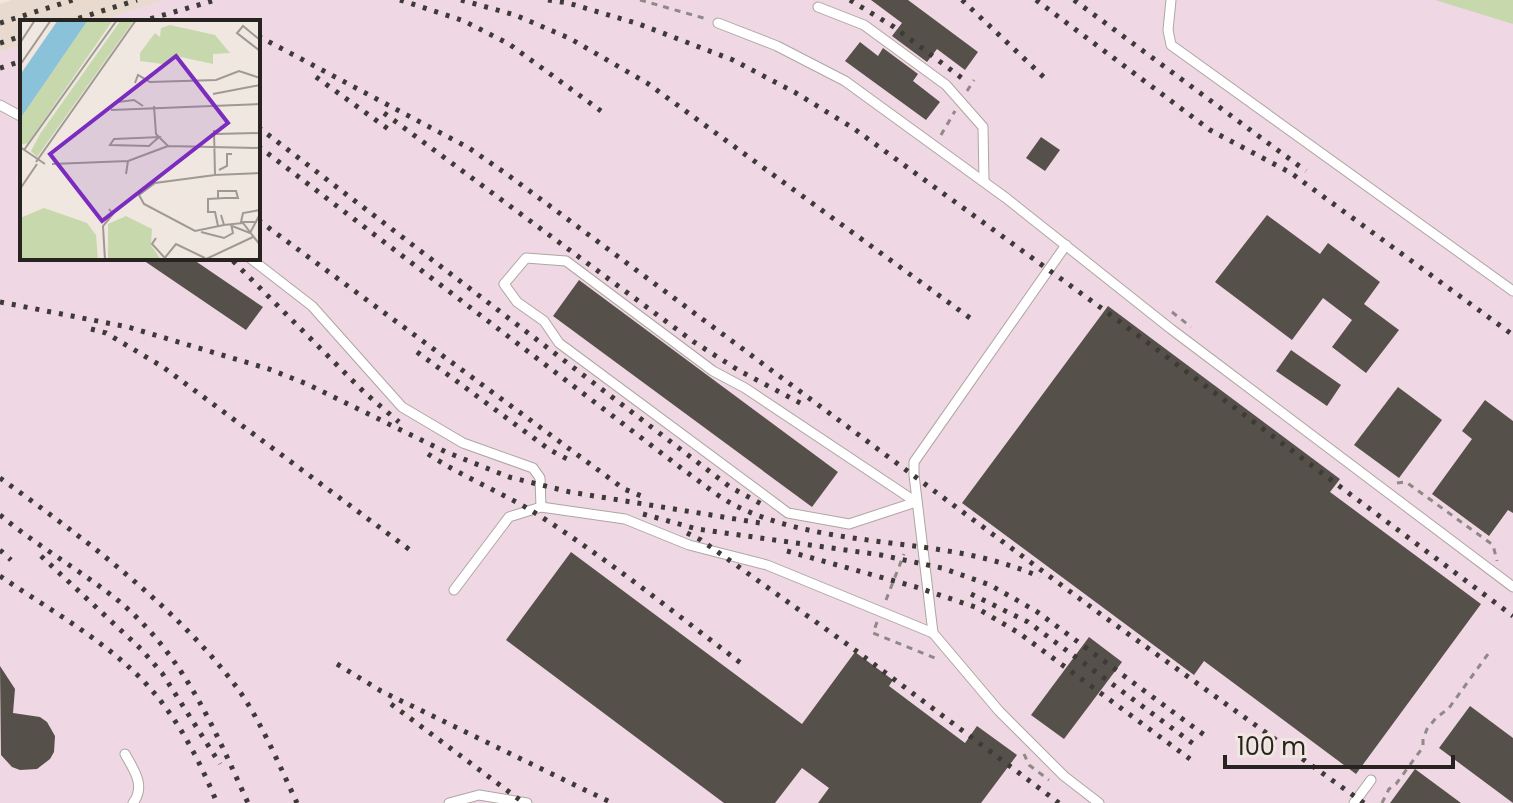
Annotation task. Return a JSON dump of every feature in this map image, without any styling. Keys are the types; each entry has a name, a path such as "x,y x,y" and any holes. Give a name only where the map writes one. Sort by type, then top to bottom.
{"lane":[{"path":"1171,0 1168,30 1171,45 1513,291"},
{"path":"818,7 864,25 946,85 983,127 984,181"},
{"path":"718,23 777,46 845,81 984,181 1171,329 1513,587"},
{"path":"0,105 20,116"},
{"path":"933,633 916,502 914,462 1066,245"},
{"path":"526,258 566,261 713,371 745,388 916,502 849,524 788,513 559,343 544,321 517,302 504,284 526,258"},
{"path":"253,260 312,306 402,407 463,443 533,468 540,478 541,507"},
{"path":"454,590 509,517 541,507 625,519 689,545 767,565 933,633 999,711 1064,776 1099,803"},
{"path":"125,754 139,785 139,795 133,803"},
{"path":"1354,803 1371,780"},
{"path":"449,803 479,795 527,803"}],"path":[{"path":"640,0 718,23"},
{"path":"938,140 974,80"},
{"path":"1163,306 1200,334"},
{"path":"1393,483 1406,482 1493,545 1498,563"},
{"path":"1382,803 1389,789 1423,747 1427,729 1449,708 1488,654"}],"shaded area":[{"path":"12,0 166,0 101,20 20,20 20,46 0,52 0,4"},
{"path":"166,0 1513,0 1513,803 0,803 0,52 20,46 20,260 260,260 260,20 101,20"}],"green space":[{"path":"1435,0 1513,0 1513,24"}],"building":[{"path":"871,0 908,0 978,52 965,70 937,49 927,62 892,36 902,23"},
{"path":"860,42 878,56 883,48 918,74 913,81 940,102 926,120 845,61"},
{"path":"1041,137 1060,150 1045,171 1026,158"},
{"path":"1267,215 1320,254 1328,243 1380,282 1364,304 1399,330 1366,373 1332,347 1352,320 1323,298 1292,340 1215,282"},
{"path":"143,260 194,260 263,307 246,330"},
{"path":"579,280 838,472 812,507 553,316"},
{"path":"1108,306 1340,479 1330,492 1481,604 1356,774 1204,661 1194,675 962,503"},
{"path":"1291,350 1341,385 1327,406 1276,371"},
{"path":"1398,387 1442,420 1399,478 1354,445"},
{"path":"1485,400 1513,421 1513,513 1508,510 1489,536 1432,494 1472,439 1462,431"},
{"path":"571,552 802,724 855,652 893,680 889,686 965,743 977,726 1017,755 981,803 818,803 829,788 802,768 775,803 724,803 506,640"},
{"path":"1089,637 1122,662 1064,739 1031,715"},
{"path":"0,666 15,689 13,713 40,717 55,736 54,752 37,769 12,767 1,755"},
{"path":"1470,706 1513,738 1513,803 1439,748"},
{"path":"1415,769 1461,803 1390,803"}],"railway":[{"path":"0,23 73,0"},
{"path":"73,20 137,0"},
{"path":"146,20 216,0"},
{"path":"400,0 464,21 509,44 601,111"},
{"path":"461,0 515,15 569,38 647,83 970,318"},
{"path":"548,0 639,24 733,60 853,128 1104,310 1513,616"},
{"path":"850,0 894,27 967,82"},
{"path":"962,0 1049,82"},
{"path":"1036,0 1210,130 1291,173 1513,335"},
{"path":"1074,0 1306,171"},
{"path":"0,43 20,37"},
{"path":"260,37 469,148 508,175 1099,613 1364,803"},
{"path":"0,68 20,62"},
{"path":"316,77 391,131"},
{"path":"384,113 694,342 738,370 804,405"},
{"path":"260,129 730,487 767,507"},
{"path":"260,148 685,471 736,506 810,530 966,554 1004,563 1040,577"},
{"path":"260,221 624,489 644,497"},
{"path":"233,261 365,393 399,422"},
{"path":"0,302 128,327 269,369 307,384 446,452 509,477 570,492 760,523"},
{"path":"91,329 106,333 163,367 410,550"},
{"path":"417,352 550,450 571,461"},
{"path":"428,454 566,533 742,664"},
{"path":"0,478 127,575 214,659 254,715 297,803"},
{"path":"643,514 697,529 881,555 942,568 990,585 1036,611 1207,737"},
{"path":"0,515 115,598 160,642 194,692 248,803"},
{"path":"687,533 851,647 1059,803"},
{"path":"0,550 11,560"},
{"path":"787,551 975,607 1019,633 1190,759"},
{"path":"41,556 141,649 162,673 220,764"},
{"path":"0,576 100,644 145,683 182,731 217,803"},
{"path":"971,594 1028,622 1199,748"},
{"path":"337,664 381,691 612,803"},
{"path":"391,704 524,803"}]}
